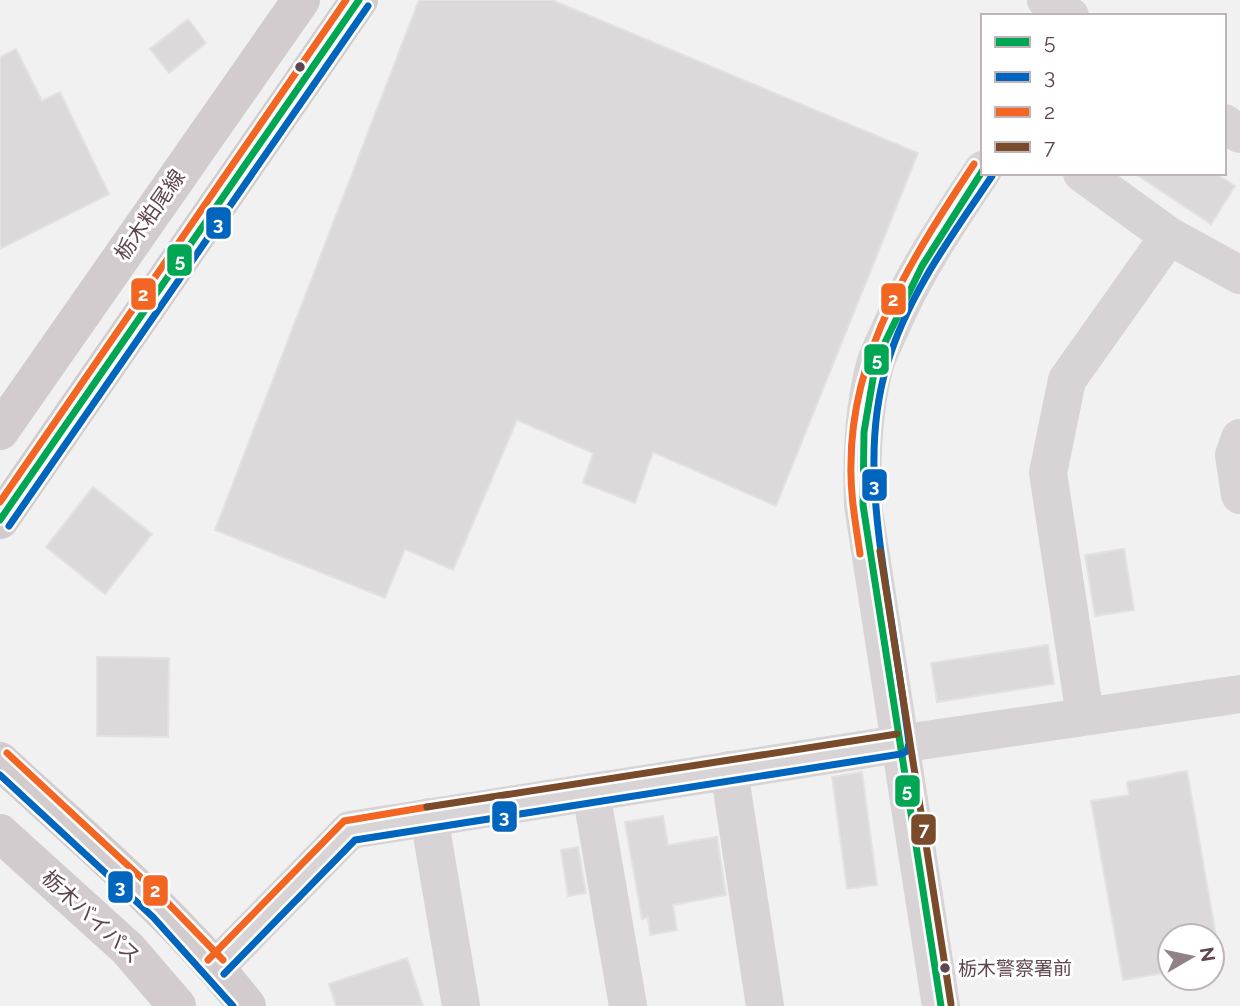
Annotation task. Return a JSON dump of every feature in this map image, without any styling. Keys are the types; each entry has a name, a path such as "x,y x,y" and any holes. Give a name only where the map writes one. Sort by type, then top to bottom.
{"main road":[{"name":"栃木粕尾線","path":"0,431 301,0"},
{"path":"0,520 359,0"},
{"path":"0,761 156,906 216,967 247,1006"},
{"name":"栃木バイパス","path":"0,832 128,949 177,1006"}],"street":[{"path":"1046,0 1067,14"},
{"path":"941,1006 863,505 861,461 866,411 877,360 903,299 925,259 981,173"},
{"path":"1085,175 1169,236 1240,275"},
{"path":"1085,716 1048,473 1068,380 1169,236"},
{"path":"1240,438 1234,455 1240,495"},
{"path":"216,967 350,830 1240,694"},
{"path":"729,770 765,1006"},
{"path":"591,792 628,1006"},
{"path":"429,817 461,1006"}],"building":[{"path":"419,0 552,0 918,153 776,506 653,452 635,503 583,483 593,453 517,420 453,570 405,549 385,598 215,530"},
{"path":"188,19 206,43 169,73 150,49"},
{"path":"16,49 42,101 60,92 109,194 0,249 0,57"},
{"path":"1137,175 1218,175 1235,186 1211,224"},
{"path":"93,487 152,534 105,594 46,547"},
{"path":"1124,549 1134,610 1095,616 1085,555"},
{"path":"1048,645 1054,684 937,702 931,663"},
{"path":"97,657 169,658 168,737 97,736"},
{"path":"1187,771 1214,922 1156,922 1156,974 1123,980 1091,801 1129,795 1127,782"},
{"path":"862,772 877,885 847,889 832,777"},
{"path":"663,816 668,845 717,837 726,895 673,905 677,930 650,935 648,917 642,919 625,822"},
{"path":"578,847 586,893 568,896 561,850"},
{"path":"407,958 423,1006 336,1006 329,984"}],"transit line":[{"name":"2","path":"0,502 346,0"},
{"name":"5","path":"0,520 359,0"},
{"name":"3","path":"9,526 368,6"},
{"name":"2","path":"860,554 852,498 851,464 854,422 862,382 874,343 909,269 974,164"},
{"name":"5","path":"941,1006 863,505 864,432 876,361 922,266 981,173"},
{"name":"3","path":"224,974 355,840 907,751 909,743 884,576 874,486 880,395 896,339 918,290 992,176"},
{"name":"7","path":"880,551 951,1004"},
{"name":"7","path":"427,807 897,734"},
{"name":"2","path":"7,753 163,898 223,960"},
{"name":"3","path":"0,775 153,917 233,1006"},
{"name":"2","path":"208,960 344,821 427,807"}],"place":[{"name":"栃木警察署前","path":"945,968"}]}
